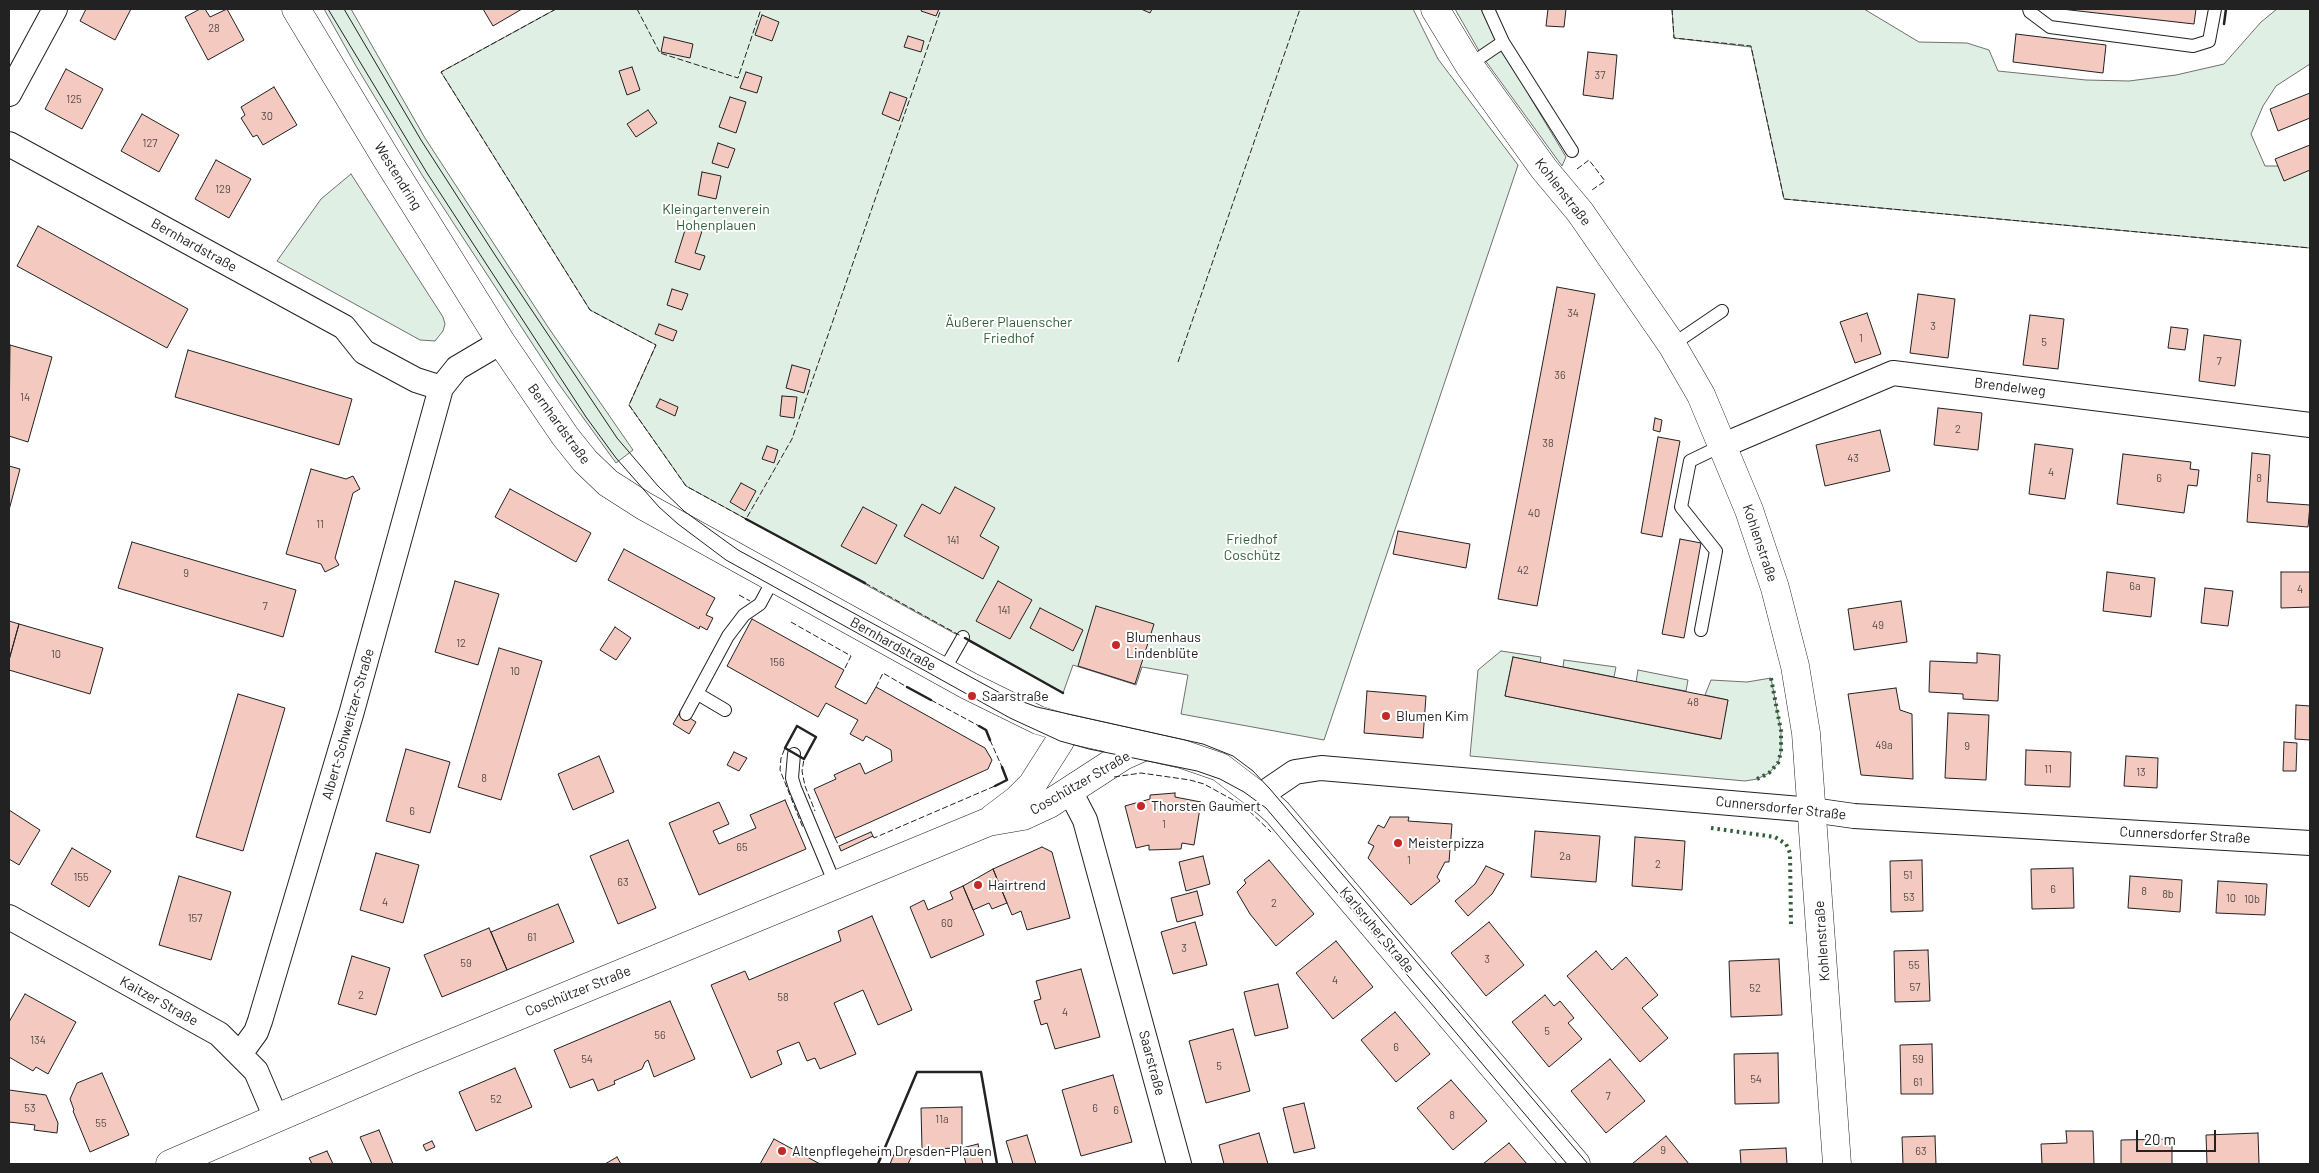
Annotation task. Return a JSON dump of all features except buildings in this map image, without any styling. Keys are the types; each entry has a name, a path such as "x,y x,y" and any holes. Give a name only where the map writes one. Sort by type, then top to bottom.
{"street":[{"path":"9,94 55,9"},
{"name":"Westendring","path":"296,9 386,158 502,342"},
{"name":"Kohlenstraße","path":"1435,9 1470,65 1544,169 1580,212 1672,345 1701,395 1724,445 1749,510 1775,588 1795,666 1806,733 1837,1164"},
{"name":"Bernhardstraße","path":"9,144 344,327 364,352 416,380 441,388"},
{"path":"441,388 457,368 502,342"},
{"name":"Bernhardstraße","path":"502,342 565,436 585,461 608,483 644,506 943,672 1038,720 1143,747"},
{"name":"Brendelweg","path":"1724,445 1893,373 2310,425"},
{"name":"Albert-Schweitzer-Straße","path":"240,1054 258,1027 355,702 441,388"},
{"name":"Coschützer Straße","path":"988,822 1017,800 1032,785 1060,740 1064,728"},
{"name":"Coschützer Straße","path":"170,1164 835,884 988,822 1023,816 1070,791 1123,756 1143,747"},
{"name":"Karlsruher Straße","path":"1143,747 1182,754 1220,767 1262,798 1302,841 1576,1164"},
{"name":"Cunnersdorfer Straße","path":"1262,798 1270,789 1295,772 1321,768 1812,810 1854,816 2310,842"},
{"name":"Saarstraße","path":"1070,791 1085,820 1179,1164"},
{"name":"Kaitzer Straße","path":"9,917 219,1034 256,1071 276,1118"}],"lane":[{"path":"1488,9 1503,42 1572,151"},
{"path":"2029,9 2050,28 2193,46 2209,41 2215,9"},
{"path":"1470,65 1503,42"},
{"path":"1672,345 1722,311"},
{"path":"1701,630 1716,551 1682,507 1690,461 1724,445"},
{"path":"686,714 728,636 744,615 760,604 774,578"},
{"path":"943,672 963,637"},
{"path":"698,694 725,710"},
{"path":"794,754 792,778 795,788 835,884"}],"green space":[{"path":"324,9 351,9 425,138 548,327 633,450 616,463 558,383 422,175"},
{"path":"556,9 1413,9 1438,59 1518,165 1324,740 1181,714 1188,675 1142,667 1136,685 1073,665 1063,693 686,486 629,405 656,345 590,310 441,72"},
{"path":"1455,9 1488,9 1530,97 1566,157 1562,166 1482,56"},
{"path":"1672,9 1864,9 1919,42 1967,43 1989,50 1998,71 2086,80 2129,81 2176,75 2224,64 2261,22 2277,9 2310,9 2310,64 2276,86 2263,106 2251,134 2265,166 2310,166 2310,248 1784,199 1751,47 1674,38"},
{"path":"351,174 443,317 445,324 443,331 435,341 420,340 277,261 321,199"},
{"path":"1501,651 1541,657 1540,663 1513,657 1505,696 1720,739 1728,700 1705,695 1711,680 1747,682 1771,678 1781,731 1781,752 1778,763 1769,773 1757,779 1745,781 1470,756 1478,670"},
{"path":"1564,660 1616,667 1614,677 1563,667"},
{"path":"1638,670 1688,680 1686,691 1636,682"}],"tram line":[{"path":"328,9 427,173 586,417 616,458 659,507 678,524 726,560 1010,718 1060,741 1089,749 1197,771 1220,779 1244,792 1266,808 1567,1164"},
{"path":"344,9 421,140 617,438 658,486 684,511 738,550 1002,694 1037,707 1203,744 1233,756 1253,771 1270,789 1588,1164"}],"hedge":[{"path":"1757,779 1769,773 1778,763 1781,752 1781,731 1771,678"},
{"path":"1711,828 1775,837 1786,844 1790,853 1791,924"}],"fence":[{"path":"556,9 441,72 590,310 656,345 629,405 686,486 746,519 792,439 941,9"},
{"path":"637,9 660,53 738,78 761,9"},
{"path":"1178,362 1300,9"},
{"path":"1672,9 1674,38 1751,46 1784,199 2310,248"},
{"path":"1577,169 1589,160 1605,181 1592,190"},
{"path":"865,583 961,636"},
{"path":"739,595 750,601"},
{"path":"791,622 851,656 844,670"},
{"path":"876,687 883,673 907,687"},
{"path":"931,700 979,726"},
{"path":"990,740 1002,767"},
{"path":"791,752 785,748 781,758 780,770 803,828"},
{"path":"798,756 804,759 802,771 805,786 815,811"},
{"path":"1114,777 1141,773 1190,780 1204,784 1244,806 1271,832"},
{"path":"873,836 874,838 995,786"},
{"path":"835,838 839,846"}],"wall":[{"path":"2224,24 2226,9"},
{"path":"746,519 865,583"},
{"path":"965,638 1063,693"},
{"path":"907,687 931,700"},
{"path":"797,726 816,737 804,759 785,748 797,726"},
{"path":"979,726 986,730 990,740"},
{"path":"995,786 1007,780 1002,767"},
{"path":"878,1164 917,1072 981,1072 997,1164"}],"place":[{"name":"Blumenhaus Lindenblüte","path":"1116,645"},
{"name":"Saarstraße","path":"972,696"},
{"name":"Blumen Kim","path":"1386,716"},
{"name":"Thorsten Gaumert","path":"1141,806"},
{"name":"Meisterpizza","path":"1398,843"},
{"name":"Hairtrend","path":"978,885"},
{"name":"Altenpflegeheim Dresden-Plauen","path":"782,1151"}],"park label":[{"name":"Kleingartenverein Hohenplauen","path":"716,217"},
{"name":"Äußerer Plauenscher Friedhof","path":"1009,330"},
{"name":"Friedhof Coschütz","path":"1252,548"}]}
